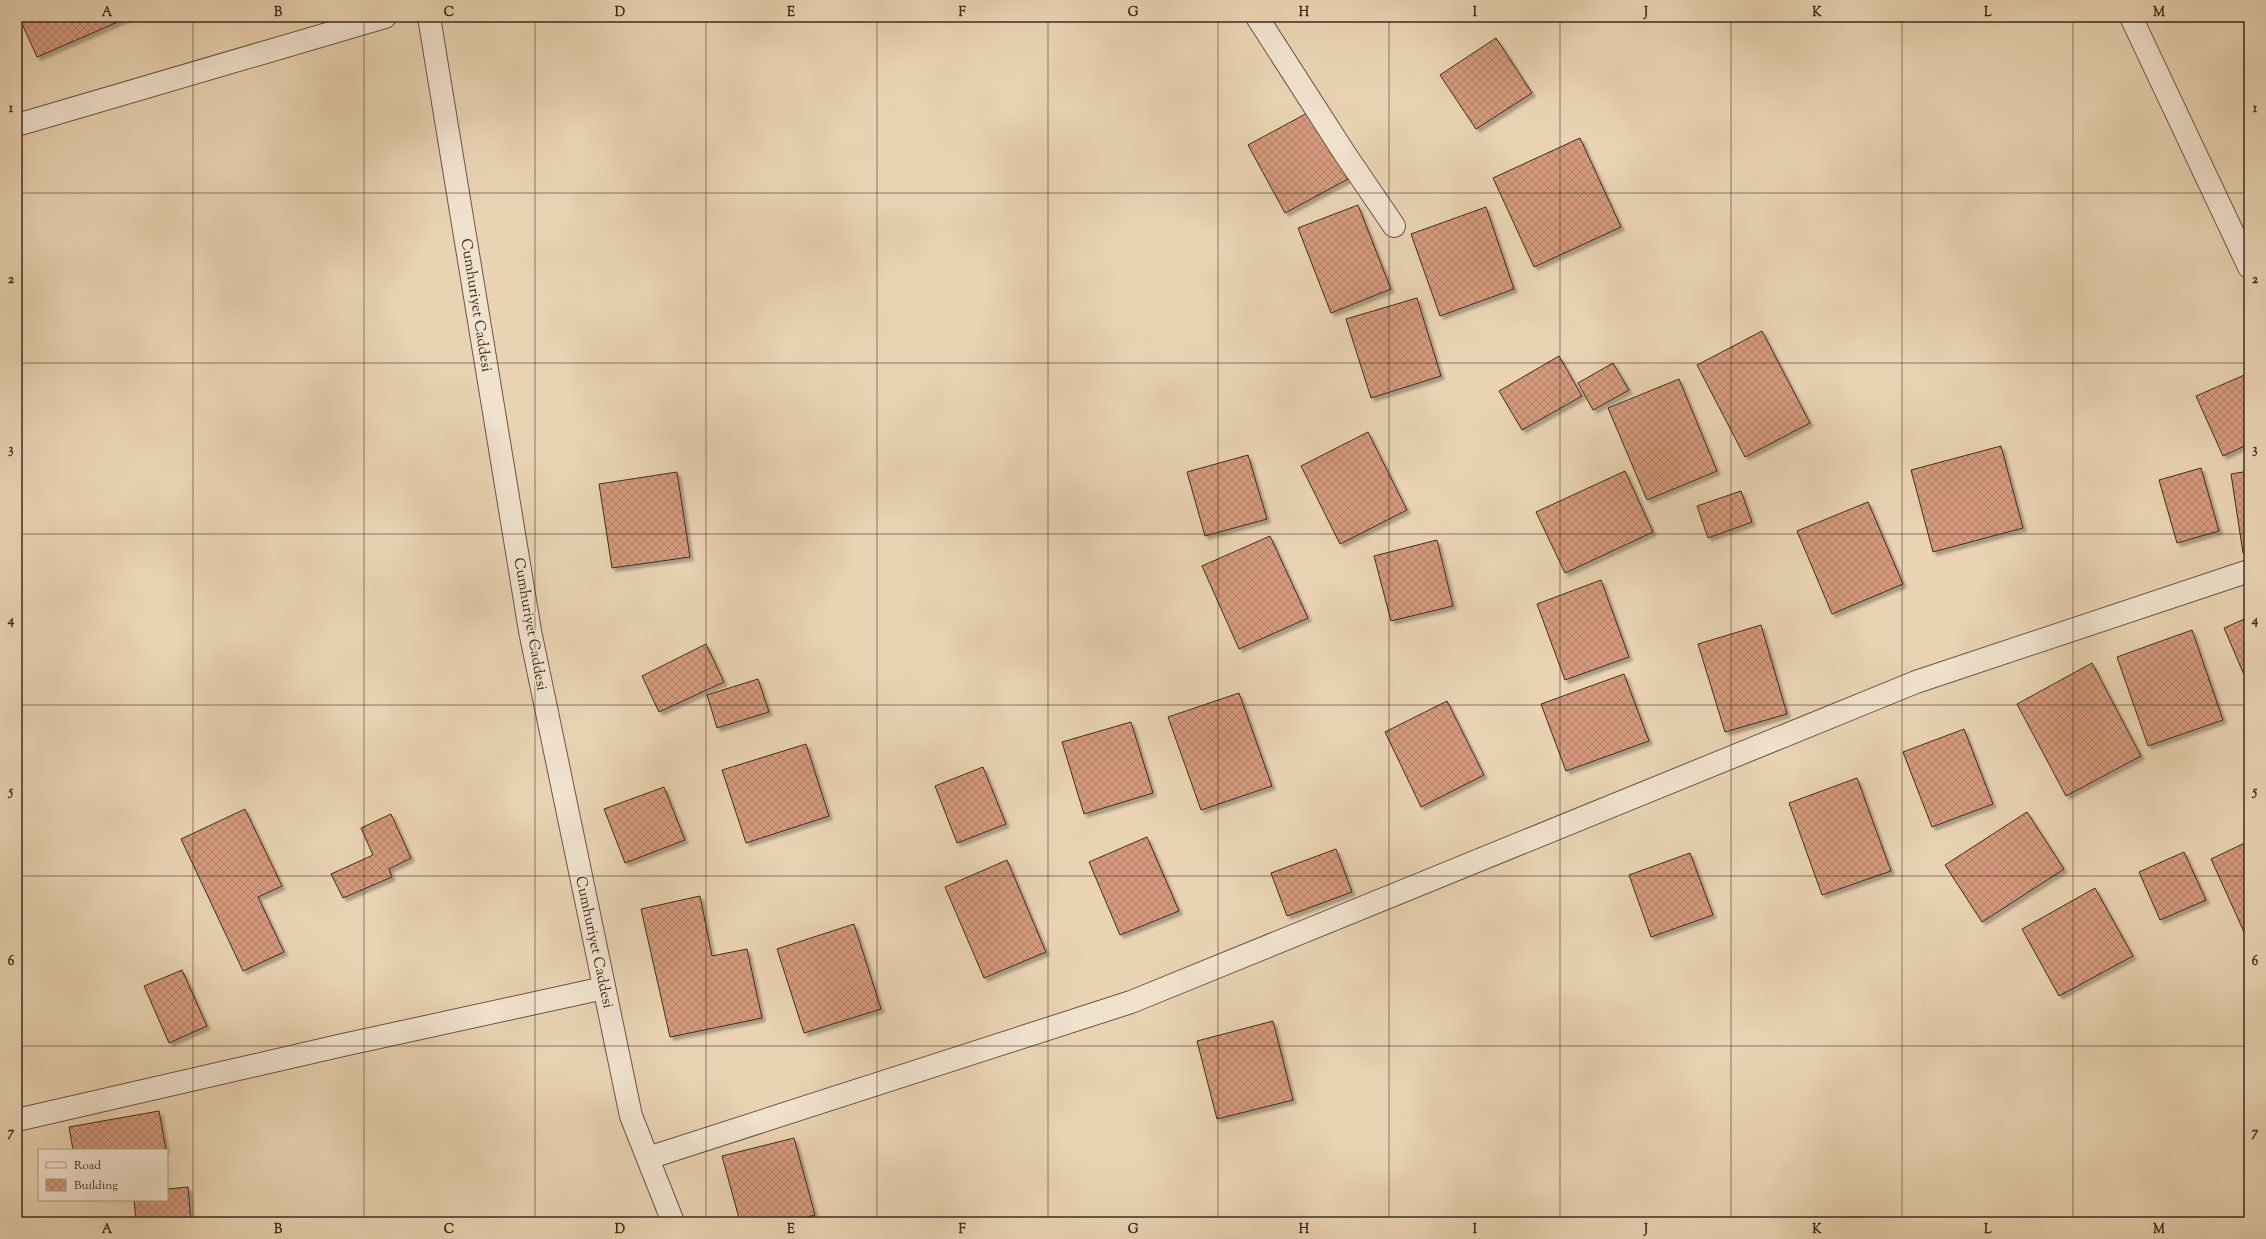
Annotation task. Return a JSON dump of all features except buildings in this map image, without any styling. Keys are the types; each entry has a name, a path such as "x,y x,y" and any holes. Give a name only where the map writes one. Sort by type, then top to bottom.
{"street":[{"path":"17,125 385,17"},
{"name":"Cumhuriyet Caddesi","path":"430,17 530,631 631,1116 673,1222"},
{"path":"1257,17 1345,154 1394,226"},
{"path":"2131,17 2249,267"},
{"path":"648,1158 1131,1002 1916,682 2249,571"},
{"path":"17,1120 343,1045 604,988"}]}
